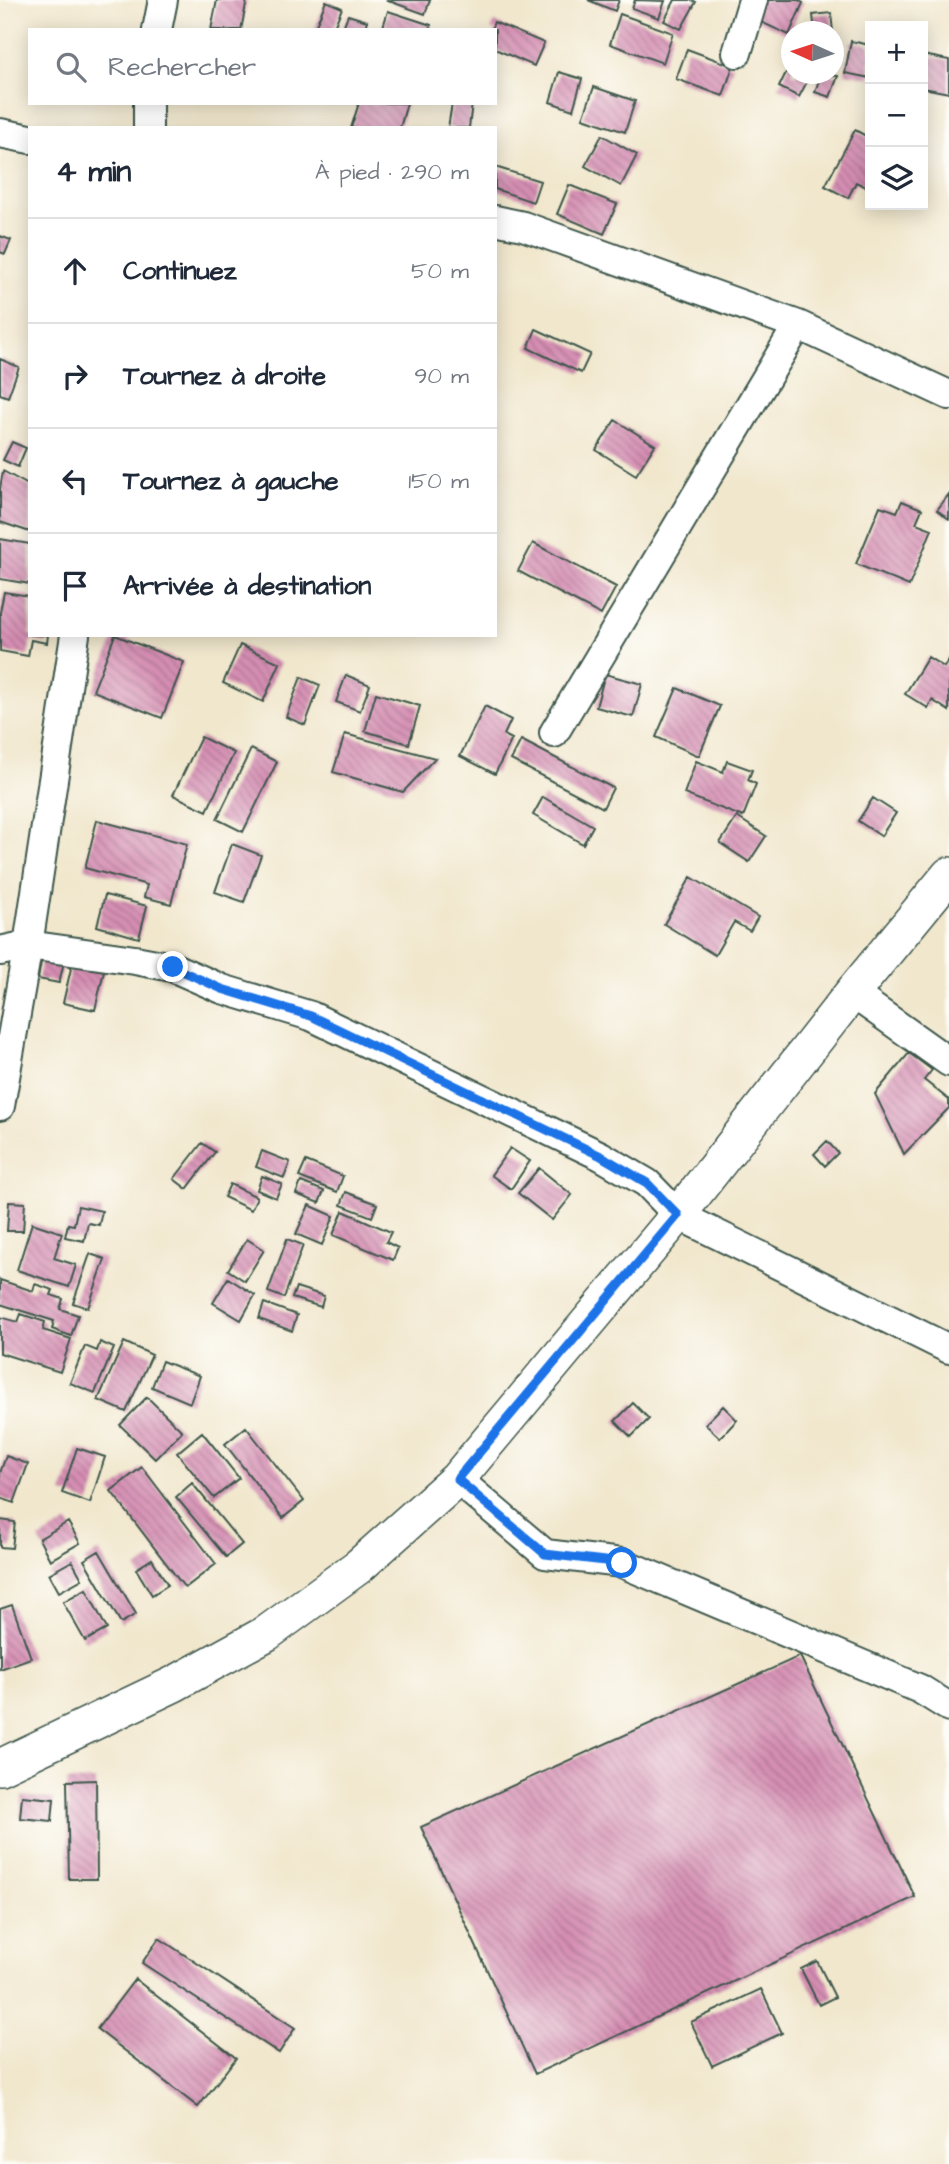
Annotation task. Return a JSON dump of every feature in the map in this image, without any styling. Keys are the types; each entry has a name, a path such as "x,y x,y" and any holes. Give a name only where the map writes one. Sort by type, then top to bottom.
{"main road":[{"path":"0,1767 174,1684 267,1633 359,1566 457,1479 678,1215 852,993 949,875"}],"street":[{"path":"158,28 163,0"},
{"path":"737,53 753,0"},
{"path":"148,105 148,126"},
{"path":"0,133 28,139"},
{"path":"497,220 523,226 798,325 949,395"},
{"path":"554,733 798,325"},
{"path":"0,1106 28,945 75,637"},
{"path":"0,951 28,945 173,967 222,989 311,1016 601,1156 647,1183 678,1215 949,1349"},
{"path":"852,993 949,1062"},
{"path":"457,1479 545,1554 622,1563 920,1689 949,1707"}],"building":[{"path":"217,0 247,0 241,28 211,28"},
{"path":"386,0 430,0 425,14"},
{"path":"588,0 619,0 615,11"},
{"path":"635,0 665,1 659,18 632,8"},
{"path":"675,0 696,2 681,29 664,21"},
{"path":"760,0 798,0 803,3 795,21 781,21 781,31 752,18"},
{"path":"326,1 342,8 334,28 315,28"},
{"path":"388,11 431,25 430,28 383,28"},
{"path":"831,13 832,21 814,21 813,15"},
{"path":"620,14 673,33 663,63 610,44"},
{"path":"348,15 367,21 365,28 343,28"},
{"path":"494,22 544,43 534,66 497,50 497,28 492,28"},
{"path":"851,41 865,44 865,77 845,73"},
{"path":"687,49 733,66 723,96 676,79"},
{"path":"928,56 949,60 949,93 928,89"},
{"path":"559,72 582,79 573,110 550,102"},
{"path":"781,83 806,84 799,97 779,87"},
{"path":"818,84 835,84 830,97 815,92"},
{"path":"594,87 635,101 625,132 583,118"},
{"path":"358,105 406,105 401,126 352,126"},
{"path":"452,105 472,105 469,126 448,126"},
{"path":"855,130 865,135 865,186 856,182 848,198 825,186"},
{"path":"602,135 637,155 621,186 585,166"},
{"path":"497,168 540,181 533,202 497,190"},
{"path":"569,185 617,204 604,234 557,214"},
{"path":"0,236 11,240 5,254 0,252"},
{"path":"536,329 590,354 581,373 528,348"},
{"path":"0,359 19,367 8,397 0,394"},
{"path":"615,420 655,445 636,475 596,450"},
{"path":"12,442 26,448 18,467 3,460"},
{"path":"3,471 28,485 28,531 0,522"},
{"path":"949,494 949,519 937,510"},
{"path":"902,501 922,509 916,523 932,529 909,586 856,564 880,506 897,512"},
{"path":"0,539 28,544 28,584 0,579"},
{"path":"533,543 616,587 601,615 518,571"},
{"path":"4,592 28,596 28,637 48,637 47,643 31,640 28,656 0,651 0,612"},
{"path":"114,637 184,662 162,718 93,691"},
{"path":"240,645 280,663 263,702 223,683"},
{"path":"928,657 944,667 949,659 949,711 932,700 928,708 905,694"},
{"path":"605,674 642,684 633,717 596,707"},
{"path":"346,675 370,685 360,711 336,702"},
{"path":"301,677 320,685 305,725 286,717"},
{"path":"677,688 720,706 699,756 656,737"},
{"path":"376,693 420,706 409,744 365,731"},
{"path":"485,706 511,720 504,735 512,739 495,774 460,756"},
{"path":"345,734 435,758 403,792 333,772"},
{"path":"201,737 234,753 207,811 173,795"},
{"path":"521,740 613,788 603,808 511,760"},
{"path":"251,749 277,762 243,832 217,819"},
{"path":"696,761 723,772 727,761 752,770 748,780 756,784 743,817 684,794"},
{"path":"543,797 593,826 583,844 533,815"},
{"path":"873,798 896,813 881,836 858,821"},
{"path":"737,817 766,836 749,862 720,843"},
{"path":"97,820 187,844 171,904 144,897 147,885 85,868"},
{"path":"232,844 261,855 244,902 215,892"},
{"path":"691,877 758,917 750,931 734,922 715,955 664,924"},
{"path":"105,895 147,906 139,938 97,926"},
{"path":"42,957 64,962 59,983 38,979"},
{"path":"72,964 104,971 95,1010 63,1003"},
{"path":"909,1053 932,1070 924,1080 949,1100 949,1108 904,1154 875,1094"},
{"path":"827,1141 838,1153 825,1166 814,1154"},
{"path":"202,1143 215,1152 187,1189 174,1179"},
{"path":"510,1148 530,1161 511,1189 491,1175"},
{"path":"262,1151 290,1162 284,1178 256,1167"},
{"path":"306,1161 343,1176 337,1192 299,1177"},
{"path":"539,1168 572,1195 552,1220 518,1193"},
{"path":"262,1176 282,1184 276,1198 257,1190"},
{"path":"301,1182 324,1191 319,1203 296,1194"},
{"path":"230,1184 257,1197 251,1210 224,1197"},
{"path":"346,1192 377,1204 372,1217 341,1205"},
{"path":"9,1202 25,1203 23,1231 7,1231"},
{"path":"309,1205 334,1216 322,1245 296,1234"},
{"path":"78,1206 102,1211 99,1225 88,1223 84,1241 65,1237 68,1224 74,1225"},
{"path":"343,1211 391,1232 386,1242 398,1248 393,1260 333,1235"},
{"path":"32,1223 62,1233 54,1258 76,1265 69,1287 17,1270"},
{"path":"247,1239 264,1250 245,1281 228,1270"},
{"path":"287,1239 303,1245 284,1298 268,1292"},
{"path":"90,1254 105,1259 88,1308 73,1303"},
{"path":"228,1278 255,1295 241,1320 213,1303"},
{"path":"0,1280 33,1291 35,1284 53,1290 51,1295 63,1299 60,1309 78,1315 71,1336 52,1329 54,1321 0,1304"},
{"path":"296,1287 324,1296 321,1307 292,1298"},
{"path":"264,1303 297,1315 292,1331 259,1319"},
{"path":"21,1314 45,1322 43,1330 71,1339 60,1372 0,1353 0,1317 18,1322"},
{"path":"100,1342 114,1348 95,1393 70,1383 85,1346 97,1351"},
{"path":"124,1342 152,1355 126,1412 98,1400"},
{"path":"162,1361 200,1376 190,1403 152,1387"},
{"path":"147,1397 182,1431 155,1459 120,1425"},
{"path":"633,1403 649,1419 631,1437 615,1421"},
{"path":"723,1406 737,1420 720,1438 705,1424"},
{"path":"246,1427 304,1501 283,1518 225,1444"},
{"path":"202,1432 239,1478 214,1498 177,1453"},
{"path":"77,1448 105,1457 90,1503 62,1493"},
{"path":"6,1456 28,1464 14,1503 0,1498 0,1473"},
{"path":"142,1467 216,1564 185,1588 111,1491"},
{"path":"192,1483 242,1544 226,1557 176,1497"},
{"path":"0,1520 15,1522 12,1548 0,1547"},
{"path":"68,1522 80,1543 50,1560 39,1539"},
{"path":"99,1551 136,1614 121,1623 84,1560"},
{"path":"152,1559 168,1585 152,1595 136,1569"},
{"path":"72,1561 82,1579 59,1592 49,1574"},
{"path":"86,1589 107,1629 85,1641 63,1602"},
{"path":"12,1605 31,1658 0,1669 0,1609"},
{"path":"800,1656 915,1897 535,2074 421,1827"},
{"path":"96,1780 97,1879 69,1879 67,1781"},
{"path":"22,1796 54,1799 52,1821 20,1818"},
{"path":"159,1938 295,2028 279,2053 142,1963"},
{"path":"817,1961 835,1997 819,2005 801,1969"},
{"path":"135,1979 236,2058 198,2107 97,2029"},
{"path":"761,1989 782,2033 712,2066 691,2022"}],"route":[{"path":"173,967 222,989 311,1016 601,1156 647,1183 678,1215 457,1479 545,1554 622,1563"}]}
